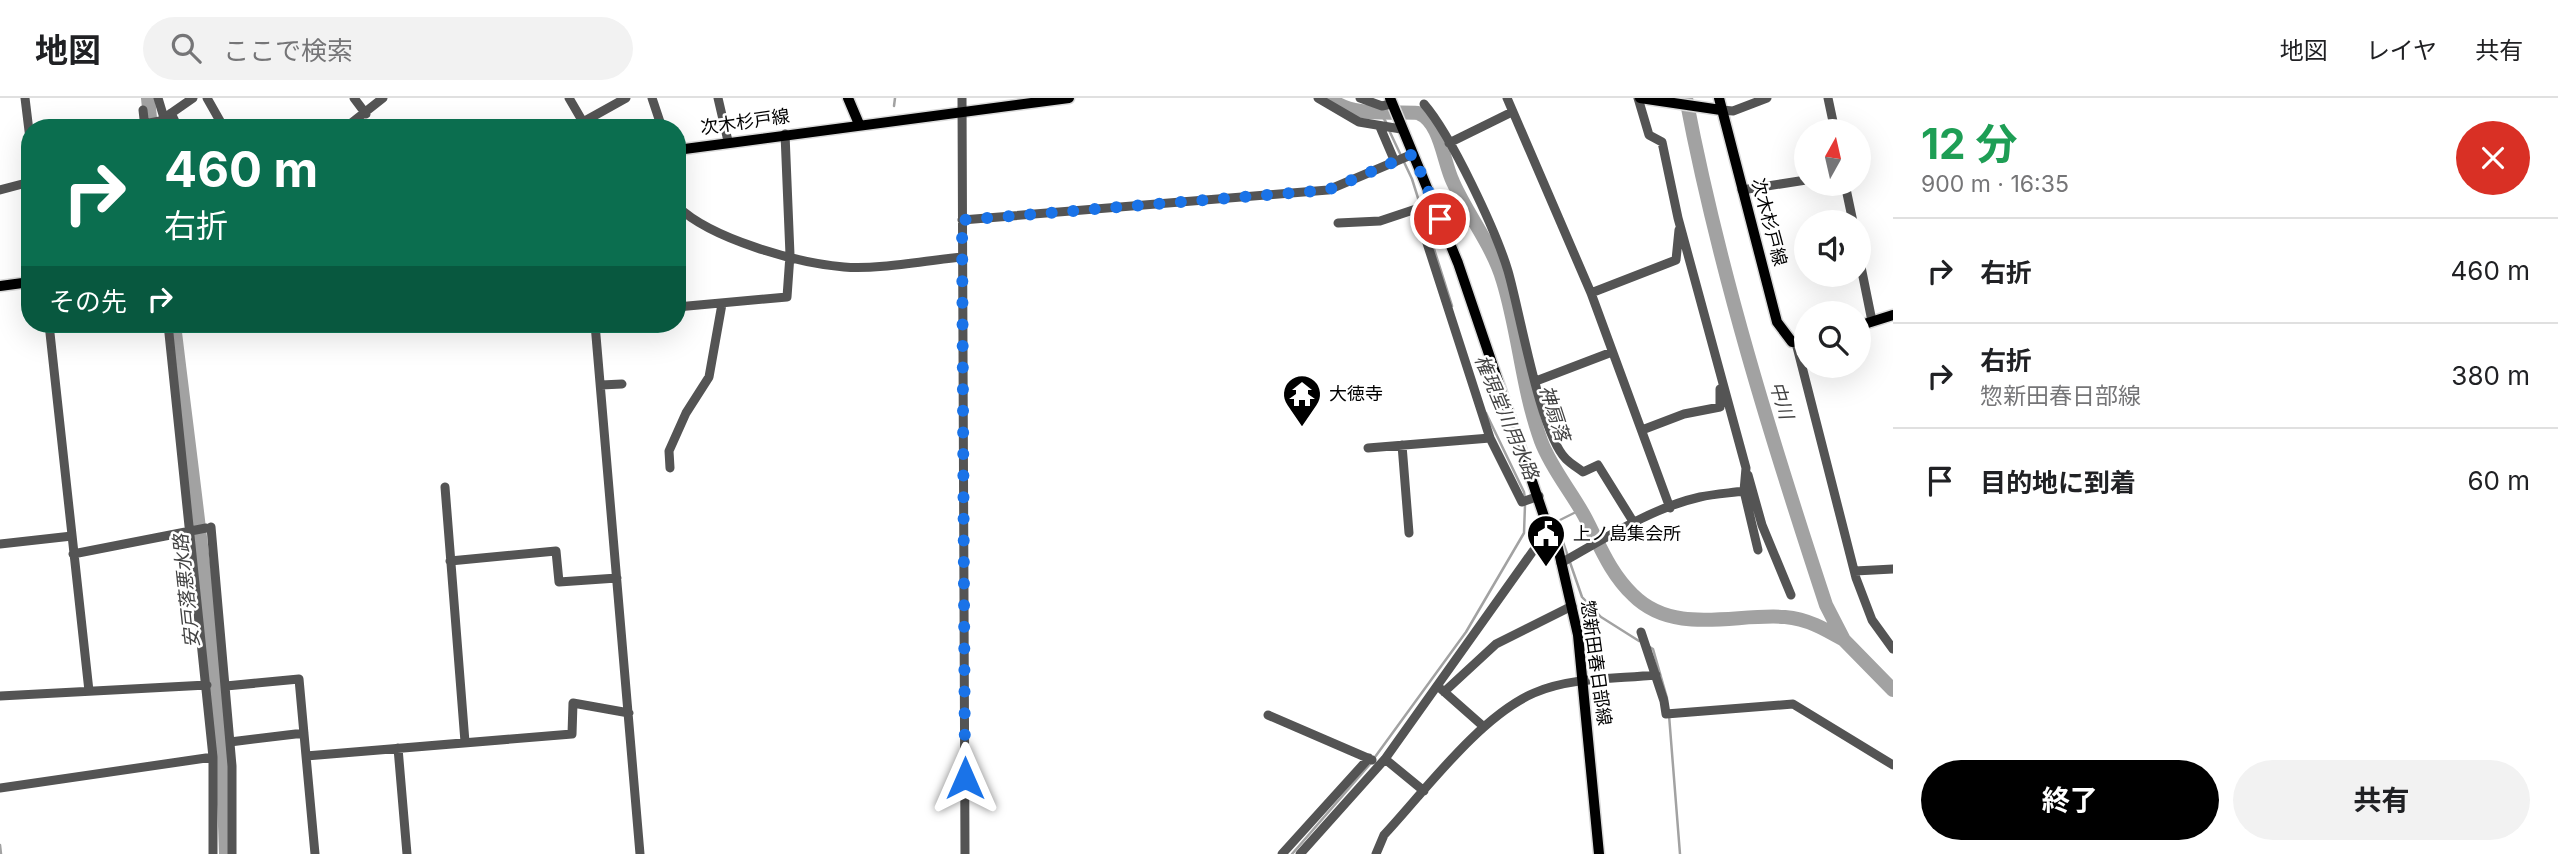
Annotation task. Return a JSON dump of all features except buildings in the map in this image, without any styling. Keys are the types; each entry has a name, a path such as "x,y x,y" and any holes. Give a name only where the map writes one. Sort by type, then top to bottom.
{"main road":[{"path":"848,98 859,124"},
{"name":"次木杉戸線","path":"686,148 1069,98"},
{"path":"1640,98 1721,110 1719,98"},
{"name":"惣新田春日部線","path":"1391,101 1458,263 1561,563 1572,606 1584,682 1599,854"},
{"name":"次木杉戸線","path":"1721,110 1777,323 1787,338 1794,340"},
{"path":"0,286 21,283"},
{"path":"1872,321 1893,315"}],"street":[{"path":"25,98 28,119"},
{"path":"158,98 167,119"},
{"path":"161,119 193,98"},
{"path":"207,98 219,119"},
{"path":"354,98 366,114"},
{"path":"358,119 383,98"},
{"path":"569,98 581,119"},
{"path":"588,119 626,98"},
{"path":"652,98 659,119"},
{"path":"718,98 728,141"},
{"path":"962,98 965,854"},
{"path":"1318,98 1342,114 1380,127 1401,129"},
{"path":"1360,98 1382,106 1391,101"},
{"path":"1507,98 1591,293 1670,508"},
{"path":"1640,98 1649,135 1662,142 1680,223 1762,525 1791,595"},
{"path":"1721,110 1733,111 1767,98"},
{"path":"1828,98 1832,119"},
{"path":"1424,104 1449,143 1507,269 1545,416 1564,458 1583,472 1598,465 1634,523"},
{"path":"143,110 144,119"},
{"path":"1449,143 1513,111"},
{"path":"1380,127 1395,162"},
{"path":"686,306 787,298 790,255 785,134"},
{"path":"962,220 1328,190 1413,154"},
{"path":"1742,190 1794,182"},
{"path":"0,190 21,184"},
{"path":"1338,223 1380,221 1416,209 1490,438 1522,502 1539,496"},
{"path":"686,215 736,241 844,267 963,257"},
{"path":"1591,293 1676,260 1680,223"},
{"path":"1865,287 1872,321"},
{"path":"670,468 669,451 686,412 709,377 722,304"},
{"path":"50,333 89,691"},
{"path":"169,333 207,685 213,757 213,854"},
{"path":"596,333 640,854"},
{"path":"1536,381 1612,352"},
{"path":"1642,430 1684,414 1720,407 1721,378"},
{"path":"1809,378 1855,571 1872,620 1893,649"},
{"path":"601,385 622,384"},
{"path":"1368,448 1490,438"},
{"path":"1402,445 1409,533"},
{"path":"1746,468 1744,491 1758,550"},
{"path":"445,487 465,742"},
{"path":"1561,563 1634,523 1670,508 1699,497 1744,491"},
{"path":"73,554 208,527 226,686 232,854"},
{"path":"0,544 72,536"},
{"path":"1300,854 1382,762 1440,689 1533,551 1551,537"},
{"path":"450,561 556,551 559,582 617,578"},
{"path":"1855,571 1893,569"},
{"path":"1440,689 1496,644 1572,606"},
{"path":"1641,632 1666,714 1793,704 1893,765"},
{"path":"1376,854 1384,835 1497,715 1535,693 1584,682 1656,675"},
{"path":"226,686 299,679 314,854"},
{"path":"0,696 207,685"},
{"path":"1440,689 1484,727"},
{"path":"306,756 572,733 573,703 629,713"},
{"path":"1268,715 1382,762 1424,792"},
{"path":"230,742 304,733"},
{"path":"398,748 407,854"},
{"path":"0,788 213,757"},
{"path":"1282,854 1369,758"}],"waterway":[{"name":"安戸落悪水路","path":"148,98 150,119"},
{"path":"894,106 895,98"},
{"name":"神扇落","path":"1329,98 1360,111 1418,113 1432,125 1453,182 1499,268 1529,401 1541,441 1625,587 1649,608 1667,615 1706,620 1793,618 1816,625 1844,640"},
{"name":"中川","path":"1686,98 1730,290 1826,605 1844,640 1893,690"},
{"name":"権現堂川用水路","path":"1376,107 1386,122"},
{"name":"権現堂川用水路","path":"1388,128 1412,179 1452,306"},
{"name":"安戸落悪水路","path":"175,333 213,655 226,854"},
{"name":"権現堂川用水路","path":"1486,413 1525,499"},
{"name":"権現堂川用水路","path":"1375,757 1466,632 1524,533 1525,505"},
{"path":"1580,510 1556,522 1582,597 1601,617 1639,641"},
{"path":"1648,646 1653,649 1667,698"},
{"path":"1669,715 1680,854"},
{"name":"権現堂川用水路","path":"1292,854 1371,763"},
{"path":"0,845 1,854"}],"place":[{"name":"大徳寺","path":"1302,428"},
{"name":"上ノ島集会所","path":"1546,568"}],"route":[{"path":"965,778 962,220 1328,190 1413,154 1440,219"}]}
